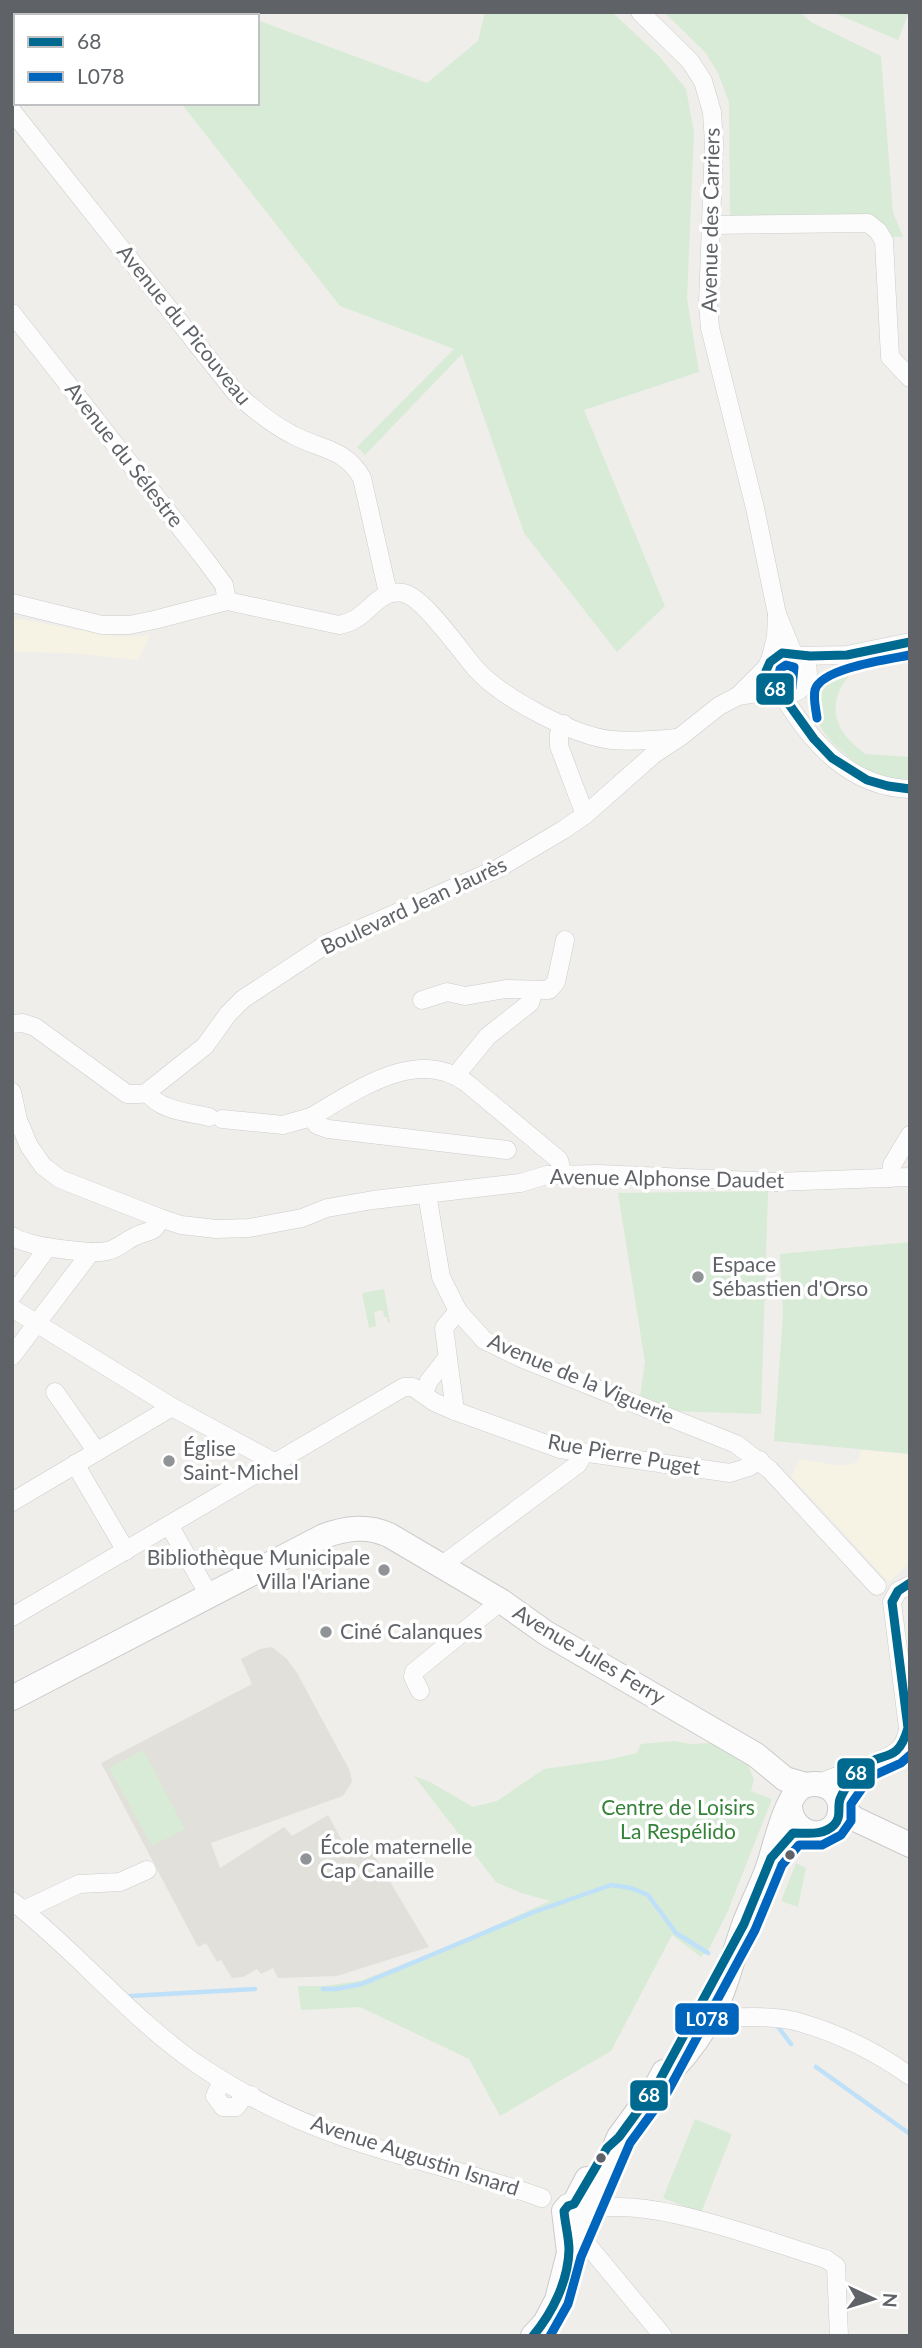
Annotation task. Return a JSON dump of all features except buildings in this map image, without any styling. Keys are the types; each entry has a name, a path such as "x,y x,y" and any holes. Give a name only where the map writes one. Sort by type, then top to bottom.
{"street":[{"name":"Avenue des Carriers","path":"640,12 690,61 703,81 708,96 714,128 708,304 710,328 755,508 777,614 796,654"},
{"name":"Avenue du Picouveau","path":"12,111 235,391 256,412 275,425 338,453 353,463 362,478 388,593"},
{"path":"711,225 868,223 878,230 884,241 890,357 910,378"},
{"name":"Avenue du Sélestre","path":"12,313 207,563 223,585 227,601"},
{"path":"12,603 102,625 129,625 227,601 339,625 357,619 388,593 405,593 421,602 478,671 495,686 535,711 611,740 680,737"},
{"name":"Avenue des Carriers","path":"769,664 776,637 777,614"},
{"path":"738,696 780,653 847,655 910,642"},
{"path":"796,654 807,666 804,713 808,731"},
{"path":"738,696 794,693 847,655"},
{"path":"769,664 768,682 832,759 869,782 910,789"},
{"name":"Boulevard Jean Jaurès","path":"147,1092 205,1046 228,1014 243,999 328,943 499,868 563,830 585,815 654,754 719,706 738,696"},
{"path":"564,724 559,734 559,746 585,815"},
{"path":"422,1000 447,992 465,996 506,989 549,990 554,987 565,940"},
{"path":"456,1075 488,1036 530,1003 534,990"},
{"path":"12,1024 23,1023 35,1027 127,1094 147,1092 162,1106 216,1118 283,1125 311,1117 365,1084 432,1068 456,1075 559,1160 563,1175"},
{"path":"12,1092 18,1120 29,1146 43,1166 60,1179 160,1218 189,1226 249,1228 315,1214 327,1208 426,1194"},
{"path":"311,1117 317,1125 328,1129 507,1150"},
{"path":"890,1178 892,1165 910,1135"},
{"name":"Avenue Alphonse Daudet","path":"426,1194 563,1175 775,1182 910,1177"},
{"name":"Avenue de la Viguerie","path":"426,1194 441,1277 458,1311 484,1340 523,1359 736,1444 760,1460 845,1549 899,1617 909,1725 903,1745 895,1752 862,1767 812,1785"},
{"path":"12,1236 19,1242 48,1247 106,1252 132,1237 153,1231 160,1218"},
{"path":"12,1296 48,1247"},
{"path":"12,1356 91,1252"},
{"path":"12,1308 173,1407 274,1462"},
{"path":"455,1412 444,1328 458,1311"},
{"path":"12,1617 404,1387 418,1391 447,1358"},
{"name":"Rue Pierre Puget","path":"418,1391 455,1412 560,1449 730,1473 760,1460"},
{"path":"55,1392 97,1452"},
{"path":"12,1502 173,1407"},
{"path":"444,1568 449,1560 578,1464 584,1453"},
{"path":"75,1465 126,1551"},
{"path":"12,1698 209,1595 169,1525"},
{"name":"Avenue Jules Ferry","path":"209,1595 324,1536 351,1529 369,1529 389,1535 502,1601 546,1633 756,1755 785,1779 812,1785"},
{"path":"877,1586 892,1589 907,1585"},
{"path":"899,1617 894,1595 907,1585"},
{"path":"420,1691 413,1677 414,1672 502,1601"},
{"path":"771,1858 793,1833 813,1834 827,1831 839,1818 840,1804 846,1788 862,1767"},
{"path":"533,2336 545,2323 557,2300 573,2225 607,2148 619,2137 657,2085 676,2067 705,2014 771,1858 776,1836 793,1797 812,1785 830,1788 840,1804 855,1819 910,1845"},
{"path":"790,1805 794,1822 806,1832"},
{"path":"18,1905 79,1884 120,1882 147,1870"},
{"name":"Avenue Augustin Isnard","path":"18,1905 172,2046 222,2080 304,2121 343,2137 542,2198 573,2225 596,2208 641,2209 691,2217 826,2259 836,2266 839,2336"},
{"path":"705,2014 799,2022 844,2039 893,2064 910,2076"},
{"path":"573,2225 663,2336"}],"shaded area":[{"path":"12,618 120,637 150,635 138,660 71,653 12,652"},
{"path":"861,1450 910,1454 910,1562 889,1582 791,1476 800,1459 841,1466 859,1462"},
{"path":"272,1647 287,1659 297,1673 350,1771 352,1782 343,1796 211,1843 220,1868 284,1827 292,1836 328,1815 351,1857 368,1845 429,1947 337,1976 278,1978 273,1968 261,1974 257,1969 243,1977 232,1978 221,1960 217,1962 206,1943 198,1947 101,1763 252,1684 241,1659 260,1649"}],"green space":[{"path":"110,12 240,14 112,14"},
{"path":"485,12 612,12 659,56 686,89 694,132 687,298 699,372 584,410 665,606 617,652 524,533 462,354 365,455 357,447 454,349 340,306 183,105 259,105 259,21 427,83 478,41"},
{"path":"664,12 800,12 811,22 881,56 893,212 903,237 892,237 884,224 865,216 730,217 729,102 718,73 705,52"},
{"path":"832,12 909,12 898,40"},
{"path":"862,663 847,678 838,696 836,715 839,725 847,738 865,754 910,757 910,781 878,775 862,767 838,748 825,734 818,721 815,709 817,697 823,687 846,670"},
{"name":"Espace Sébastien d'Orso","path":"768,1191 761,1414 669,1411 640,1397 645,1362 618,1193"},
{"path":"910,1242 910,1454 774,1441 783,1314 780,1254"},
{"path":"384,1289 390,1323 387,1317 384,1317 383,1310 374,1312 376,1326 369,1328 362,1293"},
{"name":"Centre de Loisirs La Respélido","path":"675,1741 690,1744 710,1743 748,1765 754,1780 751,1791 772,1799 727,1913 709,1949 701,1957 672,1935 611,2051 500,2116 469,2059 360,2007 301,2010 298,1986 360,1981 440,1950 550,1901 496,1882 414,1776 430,1782 473,1807 497,1801 544,1769 607,1760 637,1753 641,1744"},
{"path":"143,1750 185,1829 152,1846 109,1768"},
{"path":"796,1863 806,1868 798,1907 781,1901"},
{"path":"695,2119 732,2134 701,2213 663,2198"}],"waterway":[{"path":"323,1989 362,1984 534,1912 611,1885 631,1888 648,1895 676,1933 708,1953"},
{"path":"130,1996 255,1989"},
{"path":"779,2028 791,2044"},
{"path":"816,2067 910,2134"}],"transit line":[{"name":"68","path":"910,642 847,655 810,656 782,653 770,662 766,671 769,683 783,696 814,739 832,758 867,780 910,789"},
{"name":"L078","path":"817,718 814,700 815,690 820,682 842,670 910,655"},
{"name":"L078","path":"786,665 794,667 792,688 779,675 780,669 786,665"},
{"name":"68","path":"533,2336 553,2306 566,2273 569,2250 564,2211 574,2204 607,2148 619,2137 657,2085 744,1924 771,1858 793,1833 830,1829 838,1819 840,1799 855,1774 869,1762 894,1752 904,1740 908,1728 892,1602 898,1591 910,1583"},
{"name":"L078","path":"550,2336 568,2304 581,2257 630,2143 668,2091 755,1930 782,1865 799,1845 822,1845 841,1835 851,1821 851,1804 870,1777 901,1763 910,1755"}],"place":[{"name":"Espace Sébastien d'Orso","path":"698,1277"},
{"name":"Église Saint-Michel","path":"169,1461"},
{"name":"Bibliothèque Municipale Villa l'Ariane","path":"384,1570"},
{"name":"Ciné Calanques","path":"326,1632"},
{"name":"École maternelle Cap Canaille","path":"306,1859"}]}
